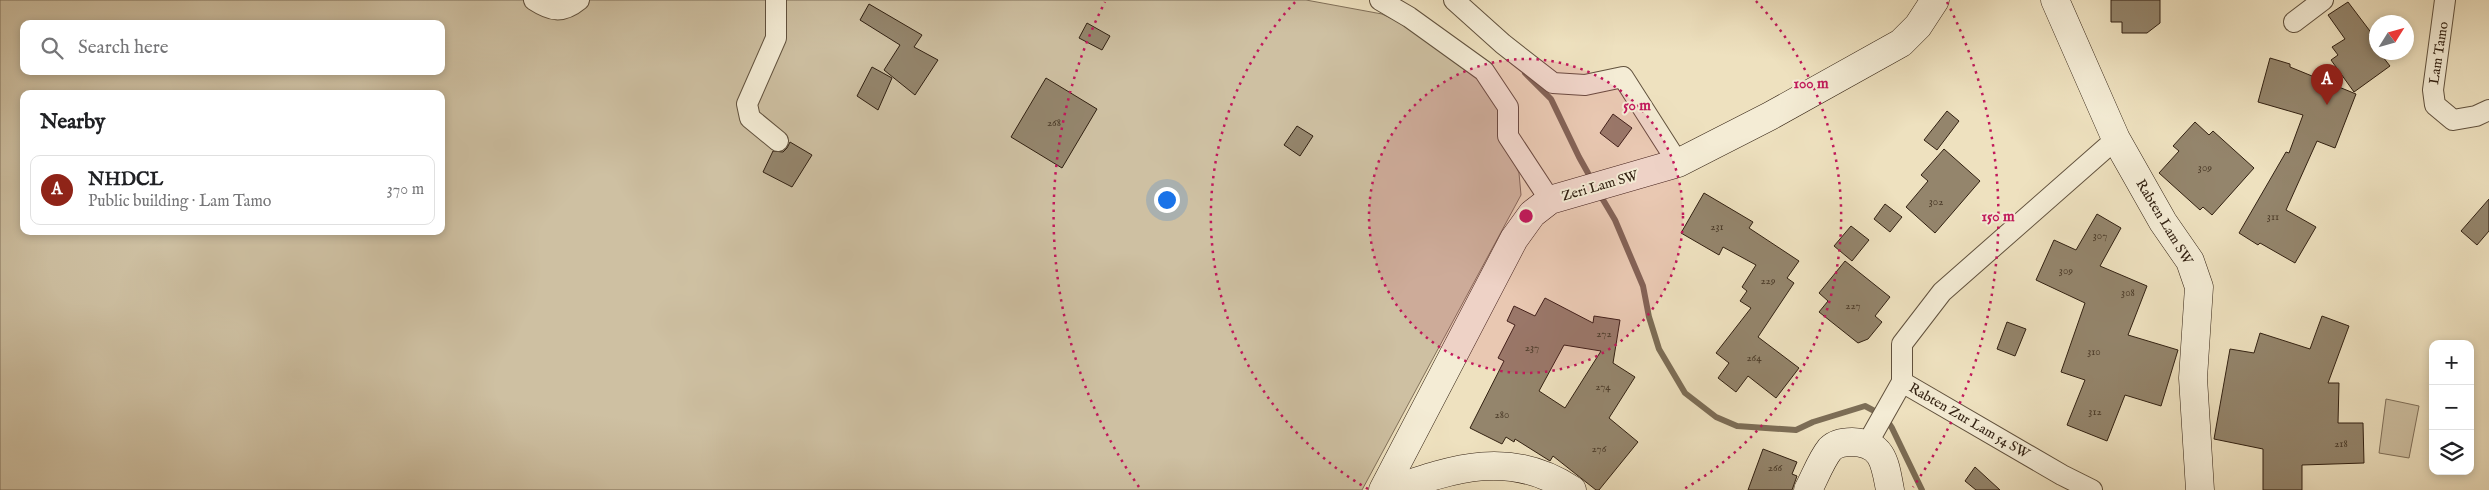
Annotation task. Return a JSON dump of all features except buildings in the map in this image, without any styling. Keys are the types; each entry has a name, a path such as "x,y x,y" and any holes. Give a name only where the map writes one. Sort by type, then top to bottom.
{"street":[{"path":"534,0 548,9 563,10 579,0"},
{"path":"776,0 776,38 747,104 750,118 778,142"},
{"path":"1380,0 1484,70 1508,107 1508,136 1550,200"},
{"path":"1454,0 1553,83 1585,85 1623,77 1678,163"},
{"name":"Zeri Lam SW","path":"1383,490 1514,239 1532,214 1550,200 1678,163 1770,116 1901,42 1918,26 1935,0"},
{"name":"Rabten Lam SW","path":"2055,0 2116,139 2163,222 2190,261 2199,287 2193,378 2200,490"},
{"path":"2294,22 2323,0"},
{"name":"Lam Tamo","path":"2445,0 2433,90 2435,105 2453,120 2476,116 2489,110"},
{"name":"Rabten Zur Lam 54 SW","path":"2092,490 1898,390 1902,344 1942,292 2116,139"},
{"path":"1808,490 1830,449 1838,444 1873,434 1898,390"},
{"path":"1873,434 1890,490"},
{"path":"1391,490 1432,476 1474,466 1495,464 1538,472 1572,490"}],"shaded area":[{"path":"0,0 1306,0 1382,14 1418,31 1468,64 1495,95 1513,160 1519,173 1521,195 1362,490 0,490"},
{"path":"2386,399 2419,406 2409,458 2379,453"}],"waterway":[{"path":"1525,73 1551,99 1593,182"},
{"path":"1599,193 1615,220 1643,286 1649,317 1659,349 1685,393 1716,417 1737,426 1796,430 1813,422 1865,406 1884,416 1892,428 1922,490"}],"place":[{"name":"NHDCL","path":"2327,105"}]}
